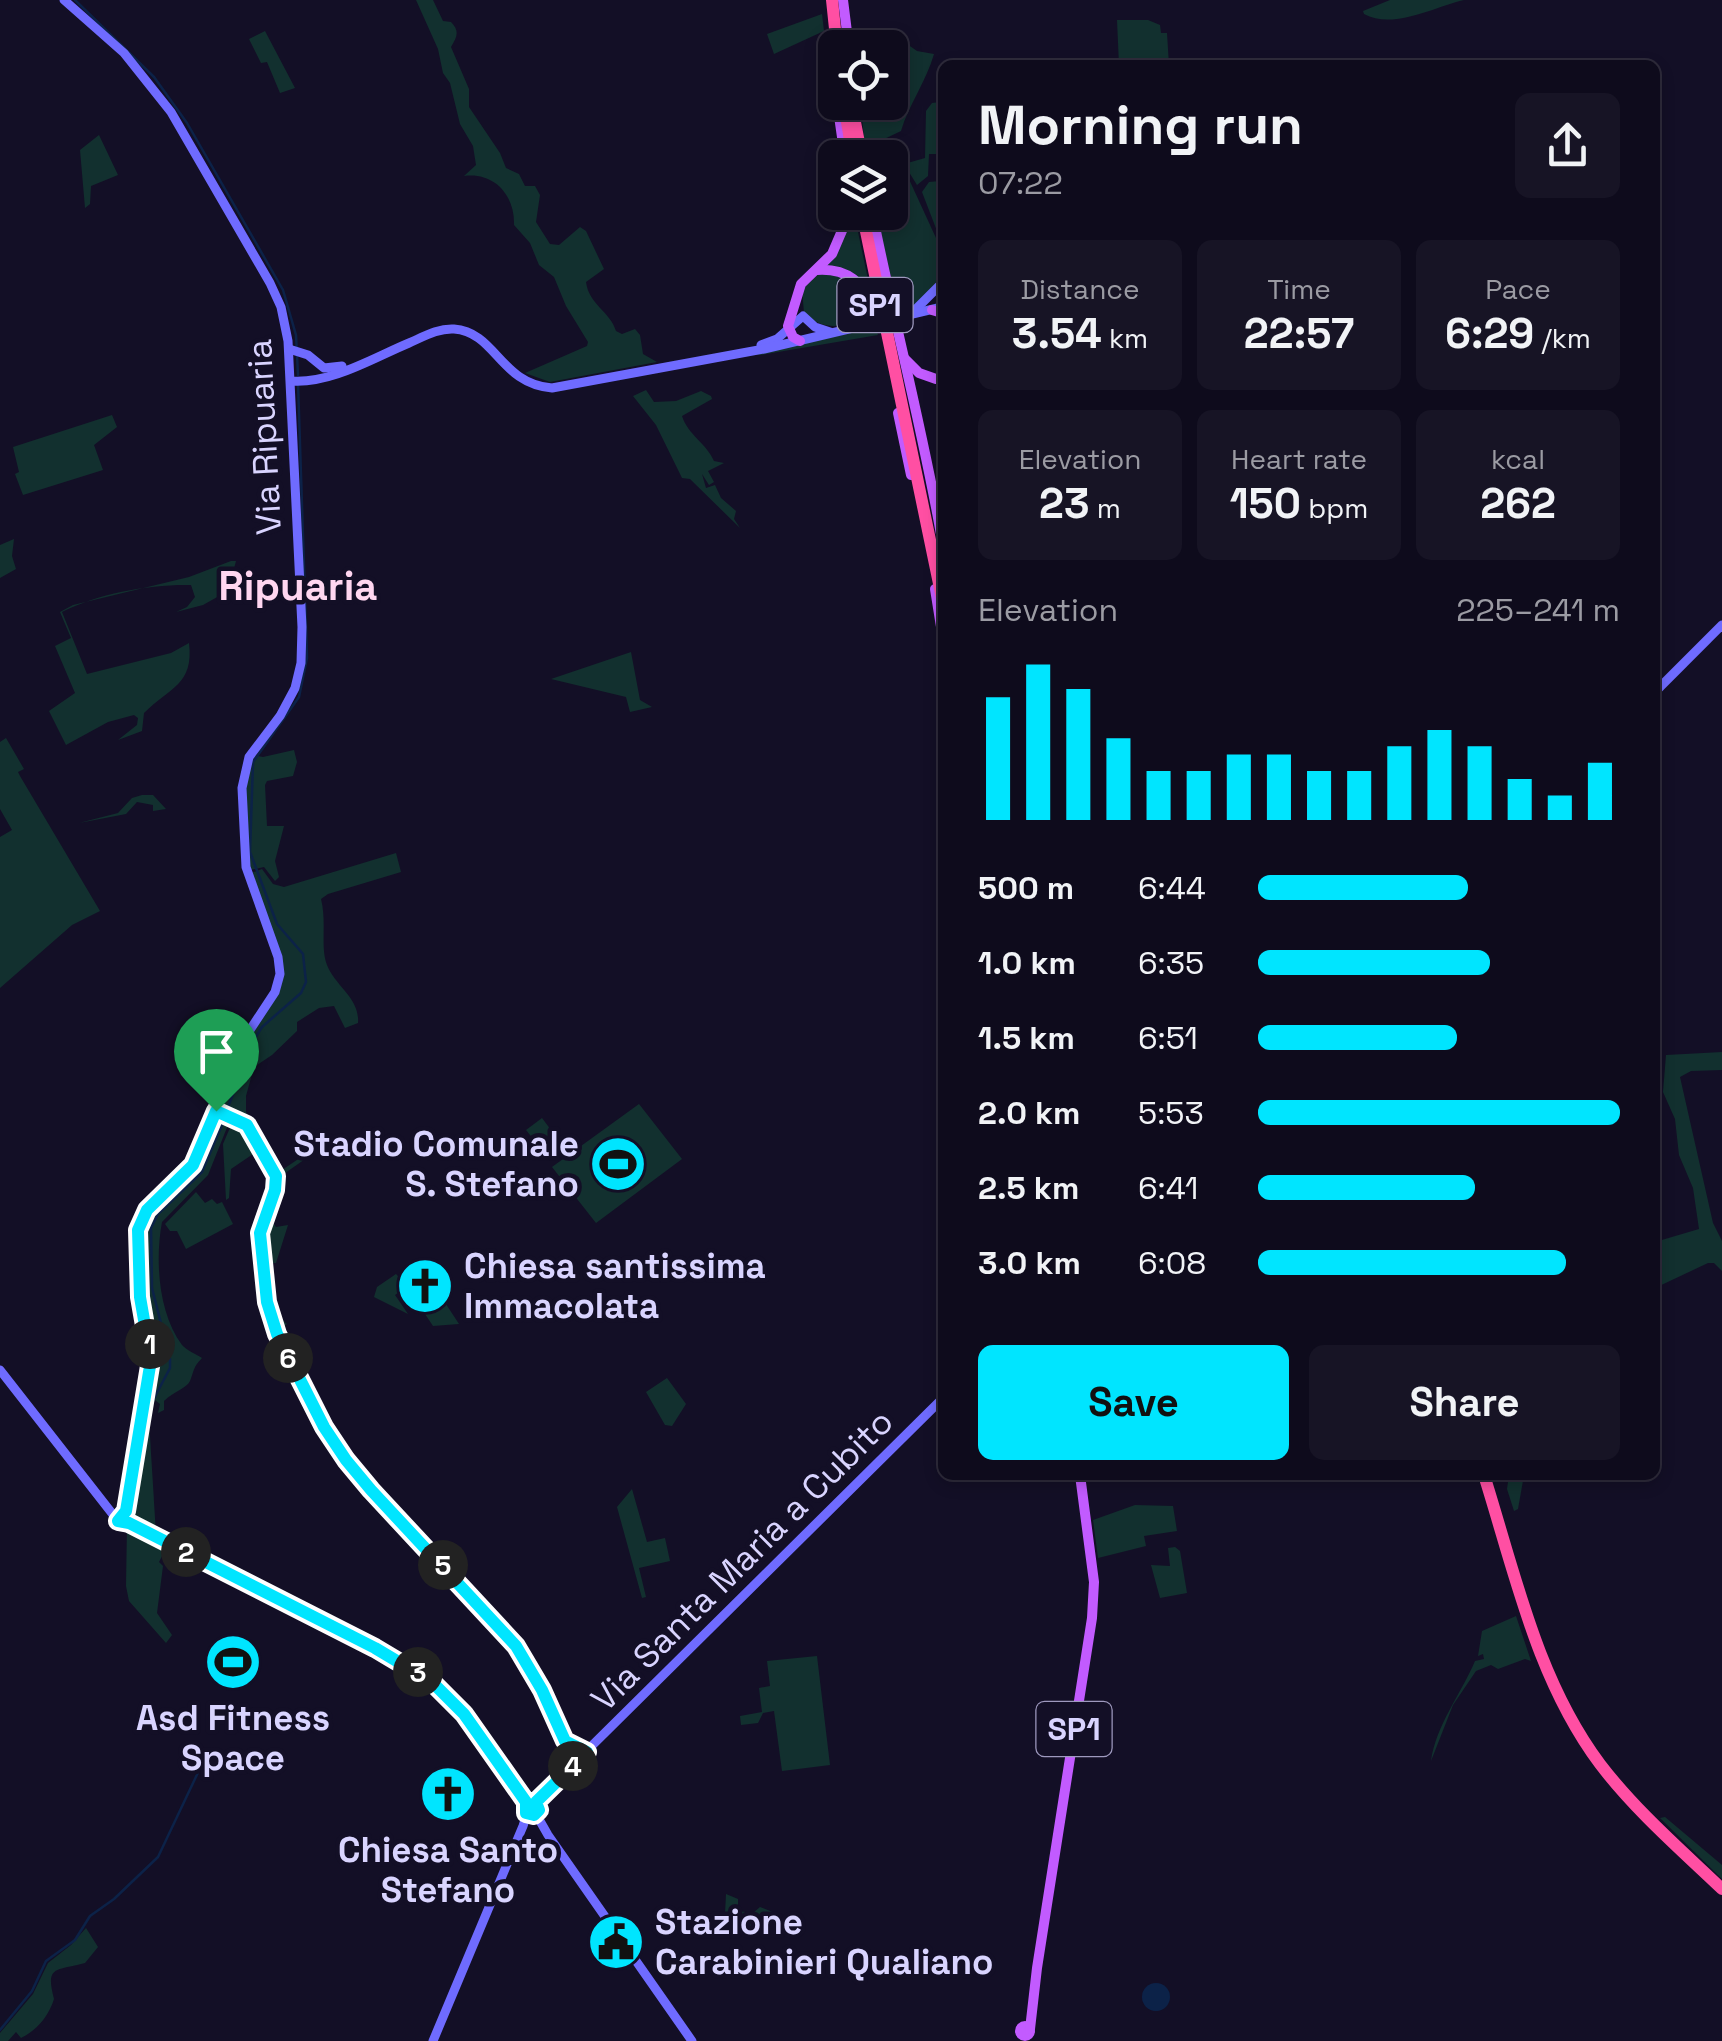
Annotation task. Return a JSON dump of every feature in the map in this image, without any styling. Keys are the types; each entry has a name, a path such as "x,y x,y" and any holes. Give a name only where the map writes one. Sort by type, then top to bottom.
{"highway":[{"path":"834,0 839,30"},
{"path":"865,230 938,573"},
{"path":"865,230 938,555"},
{"path":"896,397 924,503"},
{"path":"1489,1480 1529,1611 1574,1720 1610,1772 1722,1886"}],"main road":[{"name":"Via Ripuaria","path":"64,0 124,54 184,133 277,297 294,351 296,382 301,662 291,697 252,752 243,772 246,867 278,956 280,974 275,992 240,1045 221,1099 223,1114 193,1165 147,1210 138,1230 140,1297 151,1360 123,1518"},
{"path":"834,0 834,30"},
{"path":"800,341 788,326 802,284 848,230"},
{"name":"SP1","path":"864,230 876,310 938,612"},
{"name":"SP1","path":"866,230 925,443 938,517"},
{"path":"816,270 838,270 856,279 876,310"},
{"name":"SP1","path":"912,314 938,287"},
{"path":"798,298 803,316 815,327 833,332"},
{"path":"296,382 326,377 440,330 454,329 479,338 516,376 528,384 552,388 938,310"},
{"path":"294,351 333,369 439,326 455,325 482,335 530,380 552,383 766,344 803,316"},
{"path":"900,350 912,368 938,379"},
{"name":"SP1","path":"911,396 922,383 938,379"},
{"path":"1660,683 1722,621"},
{"path":"1660,694 1722,634"},
{"path":"223,1114 250,1128 276,1176 260,1238 271,1319 333,1441 383,1504 516,1646 565,1741 587,1752"},
{"path":"0,1370 123,1518 375,1648 432,1682 464,1714 531,1802 524,1808 692,2041"},
{"name":"Via Santa Maria a Cubito","path":"531,1802 587,1752 938,1403"},
{"name":"SP1","path":"1024,2034 1085,1623 1088,1582 1078,1480"},
{"path":"433,2041 532,1814"}],"green space":[{"path":"416,0 433,0 443,21 456,28 451,47 469,89 469,107 506,168 519,174 525,186 535,186 540,195 536,222 550,244 559,245 580,227 586,231 604,269 586,282 591,297 616,331 622,334 635,329 643,354 657,362 550,382 525,373 587,346 588,342 554,277 539,265 530,243 514,225 507,195 485,178 464,176 476,165 473,146 460,124 438,49"},
{"path":"1390,0 1464,0 1388,20 1364,14 1363,11"},
{"path":"822,14 824,30 774,54 767,34"},
{"path":"1117,20 1148,20 1160,25 1161,33 1167,33 1169,60 1119,60"},
{"path":"265,31 295,88 280,93 267,62 261,63 249,39"},
{"path":"908,45 934,54 908,112"},
{"path":"938,102 938,154 929,154 928,176 917,185 908,163 925,158 926,111"},
{"path":"862,120 905,120 901,131 882,140 864,140"},
{"path":"99,135 118,175 91,186 90,204 85,208 80,150"},
{"path":"908,177 936,238 938,278 924,298 895,313 878,230 908,230"},
{"path":"938,181 938,234 922,192 929,182"},
{"path":"844,230 858,230 870,289 822,268"},
{"path":"839,272 869,300 875,317 829,326 804,313 802,289 820,273"},
{"path":"876,328 878,335 753,354"},
{"path":"646,390 654,402 676,401 701,391 711,396 712,399 682,416 714,461 724,463 708,471 714,482 709,485 702,474 706,488 715,485 721,498 736,511 734,519 740,528 690,479 682,478 656,425 633,396"},
{"path":"112,415 117,427 94,445 103,470 23,495 15,474 19,472 13,447"},
{"path":"14,539 12,556 16,569 0,578 0,545"},
{"path":"236,561 228,591 203,605 176,612 195,597 191,585 144,588"},
{"path":"86,602 62,612 87,674 171,653 189,643 190,657 184,677 144,713 142,731 118,740 137,725 134,715 108,722 66,745 49,711 75,693 55,646 71,638 60,612"},
{"path":"631,652 640,700 652,707 630,712 626,697 551,679"},
{"path":"6,738 24,769 18,772 20,776 100,911 72,925 0,988 0,837 12,830 0,809 0,742"},
{"path":"294,750 297,762 293,776 267,781 265,785 267,826 284,826 275,861 279,877 275,881 264,867 250,870 245,782 253,755 263,757"},
{"path":"153,795 166,809 153,811 153,805 137,802 126,814 79,823 118,813 132,798"},
{"path":"396,853 401,872 321,899 327,965 355,1006 358,1023 345,1028 334,1006 319,1008 297,1022 297,1031 254,1067 246,1112 282,1170 322,1143 325,1145 281,1176 247,1120 221,1105 243,1046 282,975 251,873 262,869 273,884 284,887"},
{"path":"1722,1052 1722,1070 1691,1071 1680,1077 1713,1223 1722,1241 1722,1271 1708,1263 1660,1286 1660,1241 1699,1229 1693,1188 1679,1155 1675,1119 1663,1092 1666,1055"},
{"name":"Stadio Comunale S. Stefano","path":"639,1104 682,1159 596,1223 552,1167"},
{"path":"222,1117 230,1120 208,1175 162,1222 159,1269 163,1302 182,1345 202,1358 188,1384 164,1401 164,1410 158,1413 160,1404 155,1400 152,1406 143,1406 151,1371 141,1233 154,1209 191,1175"},
{"path":"542,1118 554,1134 538,1145 526,1130"},
{"path":"232,1123 245,1128 259,1150 231,1169 226,1200 223,1144"},
{"path":"196,1192 205,1203 212,1199 217,1204 222,1202 233,1224 186,1249 177,1231 170,1231 165,1224"},
{"path":"268,1215 276,1227 288,1225 271,1270 275,1305 287,1324 278,1330 263,1258"},
{"path":"396,1274 407,1286 395,1295 408,1314 374,1297 377,1287"},
{"path":"440,1295 459,1324 433,1326 421,1308"},
{"path":"667,1378 686,1404 672,1426 665,1425 646,1392"},
{"path":"149,1420 156,1534 128,1519 140,1425"},
{"path":"1508,1480 1523,1480 1518,1509 1514,1511"},
{"path":"632,1489 647,1542 665,1538 670,1561 639,1568 646,1597 642,1598 617,1507"},
{"path":"1135,1505 1173,1506 1177,1531 1144,1536 1146,1546 1098,1558 1093,1520"},
{"path":"127,1525 166,1548 159,1562 163,1566 157,1613 172,1635 166,1643 129,1601"},
{"path":"1168,1548 1180,1551 1187,1593 1160,1598 1151,1565 1170,1566"},
{"path":"1516,1616 1531,1661 1525,1659 1498,1669 1491,1665 1476,1671 1453,1705 1431,1761 1443,1722 1475,1661 1484,1659 1483,1654 1478,1656 1482,1631"},
{"path":"817,1656 830,1765 782,1771 774,1711 763,1713 758,1723 741,1725 740,1716 762,1712 759,1688 770,1686 767,1661"},
{"path":"1665,1817 1722,1865 1722,1879 1660,1818"},
{"path":"726,1894 738,1899 738,1911 753,1913 760,1907 788,1918 787,1925 724,1934"},
{"path":"86,1928 98,1947 85,1963 55,1971 51,1980 54,1999 45,2017 21,2038 16,2032 8,2041 0,2041 0,2033 33,1994 48,1963"}],"water":[{"path":"1156,1983 1166,1987 1170,1997 1166,2007 1156,2011 1146,2007 1142,1997 1146,1987"}],"waterway":[{"path":"75,0 154,77 187,123 283,290 296,335 298,375"},
{"path":"226,1112 255,1038 301,993 306,982 303,954 277,924 250,852 253,762 299,697 307,658 298,383"},
{"path":"150,1406 170,1368 152,1288 151,1228 158,1214 202,1172 224,1120"},
{"path":"0,2030 32,1991 46,1961 75,1940 90,1916 158,1857 203,1762"}],"place":[{"name":"Stadio Comunale S. Stefano","path":"618,1164"},
{"name":"Chiesa santissima Immacolata","path":"425,1286"},
{"name":"Asd Fitness Space","path":"233,1662"},
{"name":"Chiesa Santo Stefano","path":"448,1794"},
{"name":"Stazione Carabinieri Qualiano","path":"616,1942"}],"district":[{"name":"Ripuaria","path":"298,586"}],"route":[{"path":"216,1111 247,1125 276,1176 260,1233 267,1302 277,1334 324,1427 371,1490 516,1646 565,1741 587,1752 536,1802 539,1810 534,1815 526,1813 526,1802 464,1714 432,1682 375,1648 129,1523 118,1521 126,1511 151,1360 140,1297 138,1230 154,1202 190,1171 216,1111"}]}
